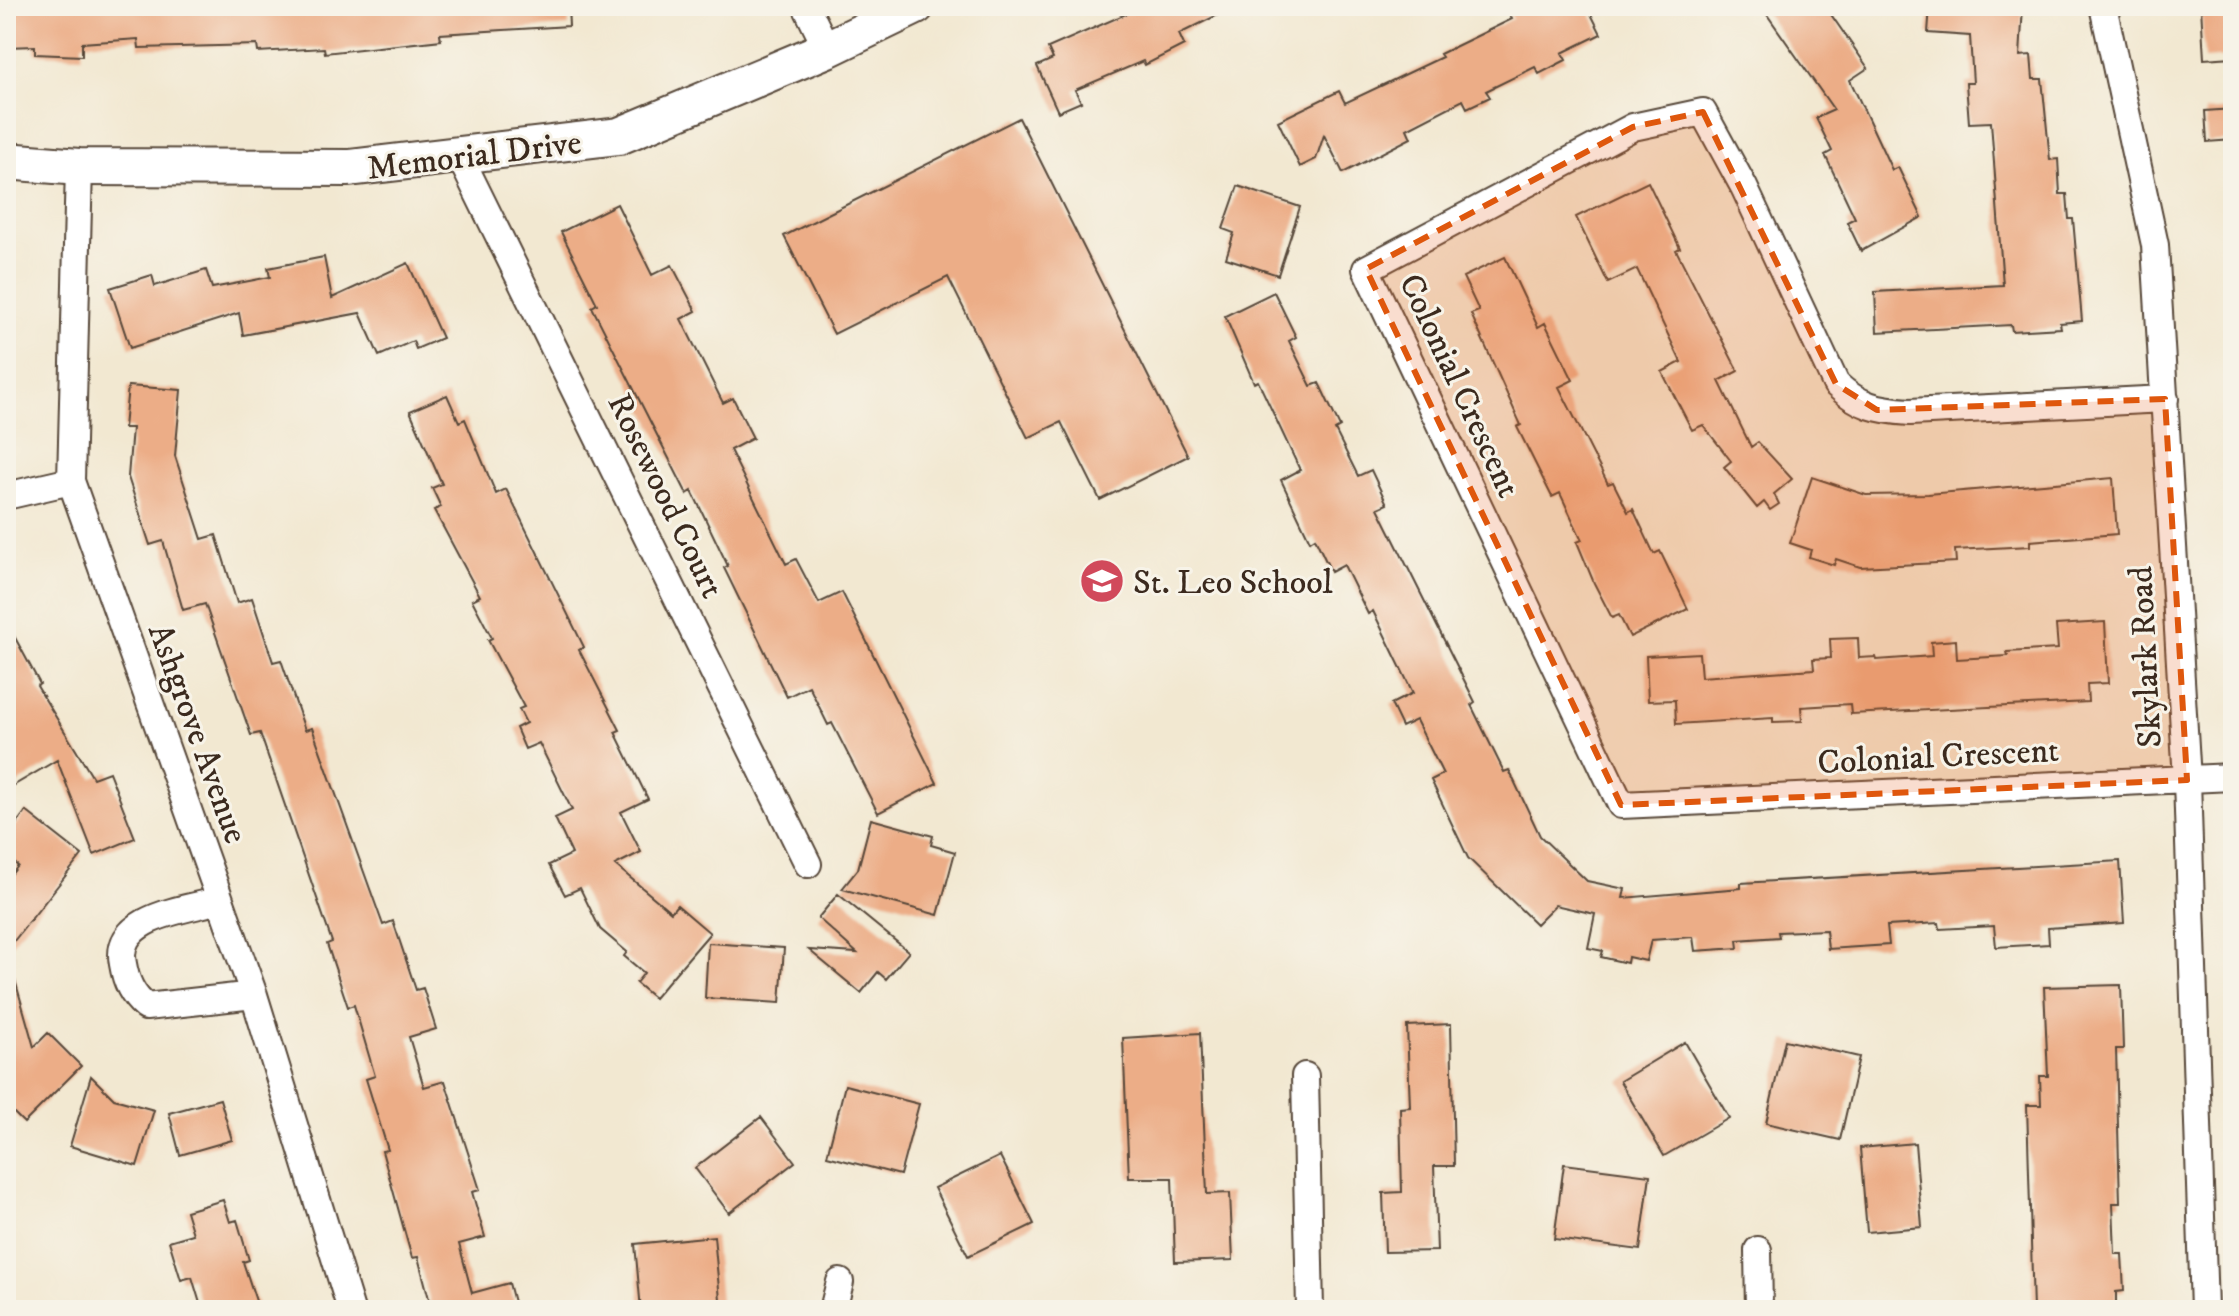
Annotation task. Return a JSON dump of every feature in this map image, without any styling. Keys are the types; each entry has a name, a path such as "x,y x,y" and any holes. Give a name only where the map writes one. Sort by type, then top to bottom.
{"main road":[{"name":"Memorial Drive","path":"6,161 79,167 349,168 619,136 827,49 916,6"}],"street":[{"path":"806,6 827,49"},
{"name":"Skylark Road","path":"2103,6 2155,245 2187,780 2204,1310"},
{"name":"Colonial Crescent","path":"2165,399 1910,412 1877,410 1854,401 1836,384 1744,187 1703,112 1633,127 1366,269 1621,805 2187,780"},
{"name":"Rosewood Court","path":"460,157 808,864"},
{"name":"Ashgrove Avenue","path":"79,167 71,481 254,995 351,1310"},
{"path":"6,496 71,481"},
{"path":"2187,780 2233,777"},
{"path":"220,900 136,925 123,940 122,959 126,980 134,996 146,1007 254,995"},
{"path":"1305,1076 1310,1310"},
{"path":"1758,1250 1759,1310"},
{"path":"833,1310 840,1282"}],"highlighted area":[{"path":"1703,112 1836,384 1877,410 2165,399 2187,780 1621,805 1366,269 1633,127"}],"building":[{"path":"6,6 568,6 569,26 440,34 441,40 325,53 324,48 258,52 257,45 139,48 138,39 82,43 82,56 35,54 35,46 6,47"},
{"path":"1144,6 1236,6 1179,34 1184,45 1145,65 1143,61 1075,90 1081,102 1058,112 1037,66 1053,59 1048,48"},
{"path":"1505,6 1587,6 1601,34 1562,53 1566,60 1539,74 1535,67 1486,91 1490,97 1467,108 1463,100 1407,129 1411,138 1343,173 1324,135 1316,159 1300,167 1278,121 1339,91 1345,103 1442,57 1440,54 1512,19"},
{"path":"1761,6 1825,6 1868,68 1850,80 1892,170 1898,167 1922,217 1861,251 1847,222 1855,218 1825,155 1832,151 1816,118 1834,110"},
{"path":"1930,6 2023,6 2020,56 2031,55 2033,79 2042,79 2050,160 2058,159 2060,194 2067,194 2069,219 2073,219 2082,321 2060,323 2061,328 2012,331 2011,325 1877,332 1875,292 2003,285 1991,122 1969,123 1966,83 1973,83 1970,36 1928,33"},
{"path":"2201,6 2233,6 2233,57 2204,59"},
{"path":"2233,109 2233,140 2207,142 2205,111"},
{"path":"1019,118 1188,456 1100,500 1061,422 1028,438 948,277 834,334 784,236"},
{"path":"1648,182 1680,248 1676,250 1738,371 1719,381 1751,447 1758,442 1792,479 1774,494 1779,504 1770,510 1764,502 1757,508 1724,467 1731,461 1703,425 1692,430 1662,372 1681,362 1637,269 1608,283 1576,217"},
{"path":"1238,186 1300,207 1278,275 1226,258 1234,233 1223,229"},
{"path":"617,204 652,275 672,265 696,311 681,319 723,403 733,398 753,438 730,450 786,564 796,559 819,603 842,592 937,783 878,813 832,723 828,725 809,686 787,697 724,568 728,566 692,491 687,494 592,307 597,304 561,232"},
{"path":"324,257 332,298 408,263 442,338 416,349 413,341 379,356 360,313 243,335 239,313 130,348 110,288 152,275 155,286 206,270 212,288 270,277 268,268"},
{"path":"1505,257 1538,327 1545,323 1573,380 1559,387 1608,484 1613,482 1628,512 1633,509 1654,554 1660,551 1688,609 1630,637 1619,615 1612,618 1594,583 1577,542 1582,540 1560,493 1552,497 1517,427 1521,425 1471,314 1479,311 1463,277"},
{"path":"1274,292 1296,337 1289,341 1311,386 1319,383 1340,427 1335,430 1358,476 1371,470 1387,504 1378,508 1475,702 1471,705 1504,772 1509,770 1540,836 1587,881 1625,889 1623,898 1741,888 1741,883 2120,861 2124,923 2048,928 2049,944 1996,947 1994,926 1940,929 1939,923 1887,926 1889,945 1828,949 1826,930 1778,932 1779,937 1737,940 1738,948 1695,951 1693,937 1651,940 1646,961 1628,957 1627,963 1601,957 1603,951 1588,948 1595,914 1555,905 1536,924 1468,858 1431,780 1443,774 1416,720 1402,727 1391,704 1413,693 1373,611 1368,614 1344,565 1331,572 1315,538 1310,541 1281,480 1300,470 1258,381 1254,383 1225,316"},
{"path":"128,386 181,390 175,456 202,539 216,535 237,603 252,598 273,662 281,660 305,730 312,728 383,925 393,921 416,990 423,988 436,1029 409,1037 424,1087 445,1081 480,1190 472,1192 485,1237 459,1244 472,1293 509,1283 516,1310 432,1310 418,1257 412,1258 382,1151 388,1150 366,1079 375,1076 354,1005 348,1007 327,944 332,942 260,733 251,735 205,604 183,610 163,541 150,545 128,477 132,428 124,428"},
{"path":"447,395 459,422 465,419 496,494 506,489 584,647 579,650 620,730 615,732 648,799 621,812 641,852 615,865 671,912 677,905 710,933 654,998 636,983 644,973 624,956 627,952 600,929 580,888 565,895 549,865 572,854 555,818 572,810 539,743 525,749 516,728 526,723 519,709 524,707 488,640 492,638 472,600 480,596 434,510 441,507 432,488 442,484 410,411"},
{"path":"1812,477 1866,495 1928,494 2113,478 2117,534 2030,541 2030,546 1955,550 1956,562 1860,567 1836,559 1834,565 1809,557 1811,550 1790,543"},
{"path":"6,621 40,684 37,686 93,778 109,772 135,838 94,855 57,760 6,790"},
{"path":"2105,622 2108,683 2087,684 2088,702 1851,714 1850,704 1801,707 1802,721 1773,722 1773,718 1676,724 1675,700 1648,701 1646,656 1699,653 1701,677 1814,669 1813,659 1831,658 1830,639 1858,638 1859,658 1876,657 1877,660 1932,656 1931,642 1956,640 1957,659 2008,656 2007,652 2058,649 2056,625"},
{"path":"26,811 82,855 6,951 6,881 18,866 6,856 6,837"},
{"path":"871,819 933,836 931,845 955,852 938,915 842,889 858,869"},
{"path":"838,894 909,952 886,979 878,972 861,993 809,950 857,953 818,918"},
{"path":"708,943 784,948 780,1003 705,998"},
{"path":"13,973 34,1047 48,1033 81,1066 24,1123 6,1105 6,974"},
{"path":"2121,985 2123,1049 2116,1049 2120,1203 2113,1203 2115,1254 2122,1254 2124,1291 2116,1292 2116,1310 2033,1310 2027,1105 2041,1105 2040,1076 2048,1076 2044,987"},
{"path":"1451,1024 1454,1166 1434,1166 1437,1251 1385,1252 1383,1193 1402,1192 1400,1108 1410,1107 1407,1026"},
{"path":"1200,1033 1207,1194 1230,1193 1233,1260 1175,1262 1172,1178 1129,1178 1123,1038"},
{"path":"1785,1040 1859,1057 1840,1140 1766,1123"},
{"path":"1685,1042 1729,1118 1664,1156 1620,1081"},
{"path":"91,1076 114,1099 154,1110 137,1166 70,1146"},
{"path":"845,1085 919,1104 900,1175 827,1156"},
{"path":"220,1099 232,1140 180,1155 169,1113"},
{"path":"761,1117 795,1162 729,1213 695,1168"},
{"path":"1915,1143 1922,1227 1867,1232 1860,1148"},
{"path":"1000,1156 1034,1224 968,1256 934,1188"},
{"path":"1564,1164 1650,1175 1640,1250 1554,1239"},
{"path":"223,1200 230,1222 237,1220 249,1260 243,1262 259,1310 202,1310 192,1277 181,1280 169,1241 193,1234 186,1211"},
{"path":"714,1236 721,1310 641,1310 635,1244"}],"place":[{"name":"St. Leo School","path":"1102,581"}]}
